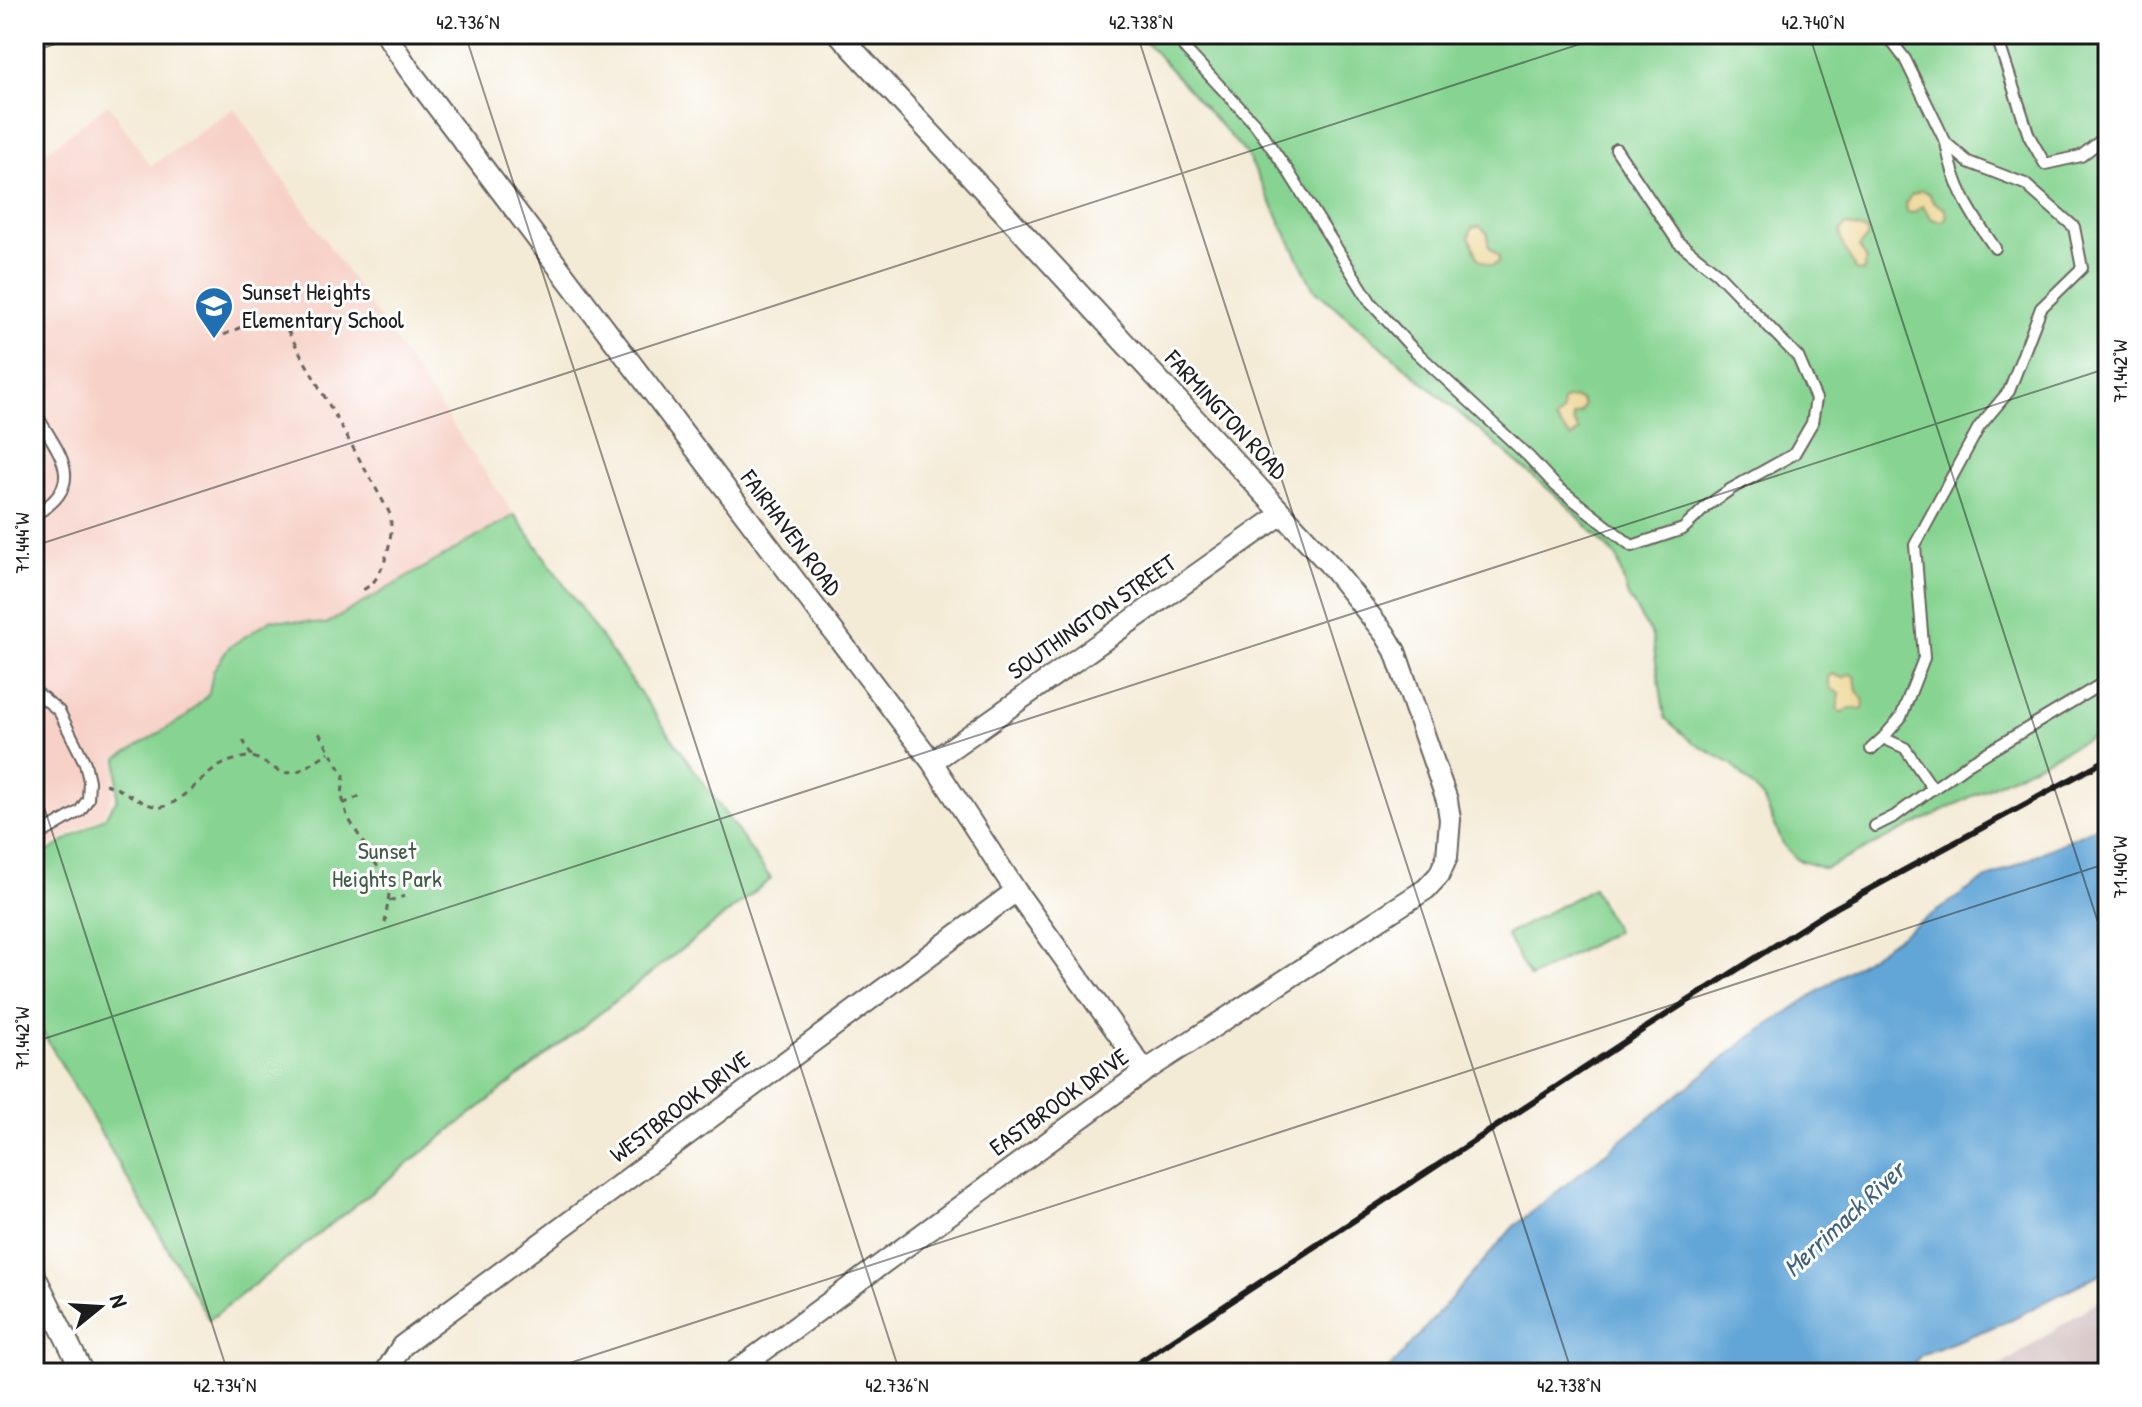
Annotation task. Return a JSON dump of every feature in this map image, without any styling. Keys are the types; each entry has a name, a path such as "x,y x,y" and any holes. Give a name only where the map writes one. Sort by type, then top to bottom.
{"street":[{"name":"FAIRHAVEN ROAD","path":"386,34 408,68 932,762 1016,891 1145,1071"},
{"name":"FARMINGTON ROAD","path":"839,34 1282,514 1385,634 1395,651 1447,800 1450,819 1447,857 1439,875 1426,889"},
{"name":"SOUTHINGTON STREET","path":"932,762 1282,514"},
{"name":"EASTBROOK DRIVE","path":"733,1373 1145,1071 1426,889"},
{"name":"WESTBROOK DRIVE","path":"385,1373 402,1346 1016,891"},
{"path":"34,1274 83,1373"}],"lane":[{"path":"1177,34 1186,50 1264,136 1371,303 1411,347 1556,486 1632,546 1683,529 1708,505 1731,489 1794,454 1812,423 1816,399 1798,357 1717,273 1678,242 1616,149"},
{"path":"1886,34 1905,59 1946,143 1952,172 1967,209 1995,248"},
{"path":"1996,34 2029,136 2045,164 2081,156 2108,135"},
{"path":"1871,749 1901,717 1924,658 1915,545 1979,427 2009,391 2041,308 2082,268 2074,227 2025,184 1968,162 1946,143"},
{"path":"34,411 63,461 66,473 55,503 34,515"},
{"path":"1875,826 2108,680"},
{"path":"34,690 59,711 85,763 89,781 88,799 80,811 34,838"},
{"path":"1883,738 1905,748 1933,788"}],"path":[{"path":"224,335 256,320 278,320 285,326 389,512 393,524 384,558 375,580 360,592"},
{"path":"319,733 344,775 343,804 352,827 387,882 389,901 385,923"},
{"path":"243,740 252,757 276,771 296,772 329,752"},
{"path":"89,781 123,789 153,806 161,807 175,801 220,765 252,757"},
{"path":"343,804 360,796"},
{"path":"389,901 405,896"}],"shaded area":[{"name":"Sunset Heights Elementary School","path":"108,104 151,166 234,108 514,514 326,623 273,617 228,645 211,671 207,692 186,715 116,757 113,797 103,815 40,851 34,840 34,161"},
{"path":"2108,1294 2108,1373 1990,1373"}],"green space":[{"path":"1139,34 2108,34 2108,729 1825,869 1798,860 1784,846 1763,798 1733,765 1692,742 1665,718 1652,636 1627,594 1617,558 1568,506 1313,288 1248,156"},
{"name":"Sunset Heights Park","path":"515,515 771,879 209,1320 34,1017 34,860 105,817 117,799 118,758 187,716 209,693 213,671 229,647 272,619 326,624"},
{"path":"1593,888 1616,931 1530,978 1506,935"}],"sand":[{"path":"1922,190 1944,208 1947,216 1943,221 1932,219 1922,206 1914,213 1907,212 1906,203 1911,195"},
{"path":"1846,225 1866,230 1868,237 1859,247 1867,260 1863,272 1855,270 1842,242 1840,231"},
{"path":"1480,226 1488,234 1488,245 1499,257 1498,263 1491,266 1479,259 1469,237 1472,228"},
{"path":"1574,398 1584,405 1581,412 1573,416 1579,431 1571,438 1555,420 1562,413 1563,400"},
{"path":"1832,674 1843,678 1850,674 1855,676 1857,691 1864,701 1863,709 1851,708 1842,713 1837,710 1840,694 1830,688 1828,677"}],"water":[{"name":"Merrimack River","path":"2108,821 2108,1270 2006,1322 1921,1355 1906,1373 1386,1373 1514,1226 1748,1039 1978,883"}],"railway":[{"path":"1123,1373 1647,1027 1826,913 2108,759"}],"place":[{"name":"Sunset Heights Elementary School","path":"214,340"}]}
